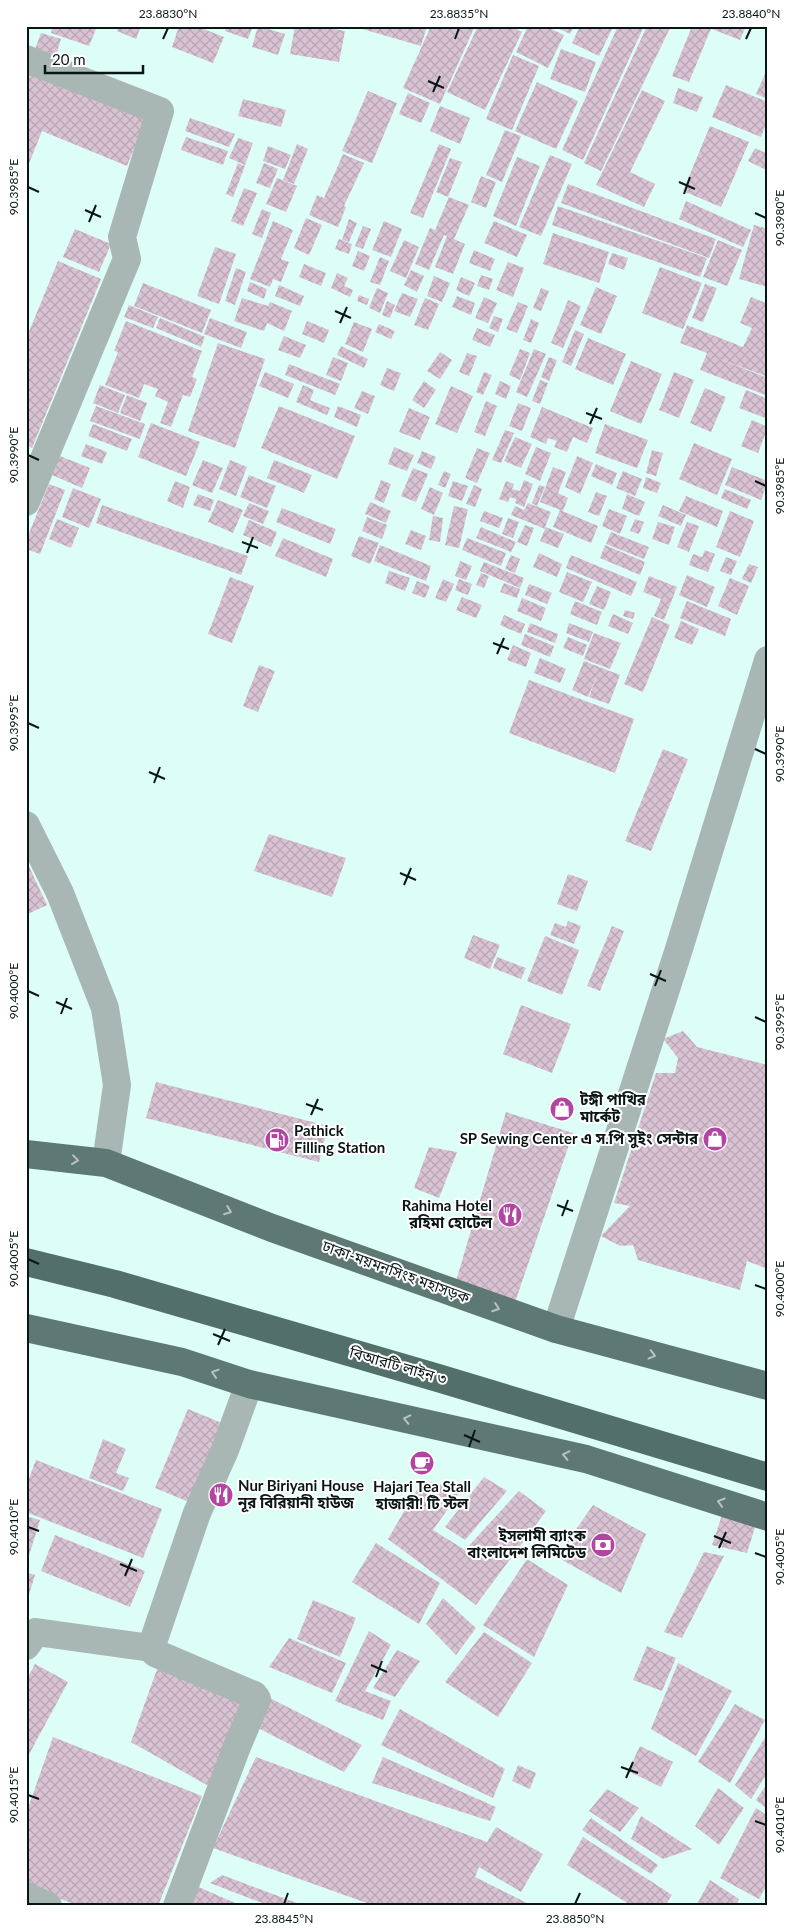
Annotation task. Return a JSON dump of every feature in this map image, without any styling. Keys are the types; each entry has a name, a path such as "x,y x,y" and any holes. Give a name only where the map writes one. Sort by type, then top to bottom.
{"highway":[{"name":"ঢাকা-ময়মনসিংহ মহাসড়ক","path":"26,1154 106,1164 272,1228 556,1329 768,1386"},
{"name":"বিআরটি লাইন ৩","path":"26,1262 125,1287 768,1477"},
{"path":"26,1328 182,1362 249,1384 586,1460 768,1516"}],"street":[{"path":"26,59 160,111 122,236 127,259 26,502"},
{"path":"556,1329 678,952 768,660"},
{"path":"26,825 60,893 106,1008 117,1085 106,1164"},
{"path":"152,1648 198,1514 225,1450 249,1384"},
{"path":"26,1646 36,1632 152,1648"},
{"path":"152,1648 155,1653 254,1694 257,1699 236,1749 177,1906"},
{"path":"26,1896 48,1906"}],"building":[{"path":"53,26 87,26 96,29 89,46 51,33"},
{"path":"119,26 141,26 136,39 117,31"},
{"path":"179,26 196,26 224,37 213,63 172,47"},
{"path":"227,26 253,26 248,39 225,31"},
{"path":"258,26 285,34 278,55 252,47"},
{"path":"295,26 319,26 345,31 339,62 290,54"},
{"path":"352,26 427,26 421,46"},
{"path":"431,26 475,26 440,104 403,88"},
{"path":"478,26 510,26 522,32 485,110 447,92"},
{"path":"528,26 545,26 564,35 548,68 516,52"},
{"path":"553,26 574,26 570,34"},
{"path":"580,26 613,27 599,56 572,43"},
{"path":"618,26 644,26 583,160 562,150"},
{"path":"647,26 671,26 601,171 584,163"},
{"path":"692,26 712,26 689,82 672,76"},
{"path":"713,26 746,26 740,40 712,29"},
{"path":"41,33 61,39 54,62 33,55"},
{"path":"561,49 596,62 585,92 550,79"},
{"path":"513,55 539,66 512,130 486,119"},
{"path":"26,64 148,113 127,166 42,131 28,166 26,166"},
{"path":"765,74 768,75 768,99 756,94"},
{"path":"537,82 578,101 556,149 515,131"},
{"path":"726,85 768,102 768,119 761,137 712,117"},
{"path":"678,88 703,97 697,112 673,103"},
{"path":"642,90 665,101 630,172 655,184 644,207 596,185"},
{"path":"368,91 397,103 372,163 342,151"},
{"path":"408,93 430,103 421,123 399,114"},
{"path":"243,99 286,110 281,127 238,116"},
{"path":"440,106 470,118 460,144 430,131"},
{"path":"190,118 235,134 229,147 185,131"},
{"path":"710,126 749,142 721,207 683,191"},
{"path":"505,130 521,136 502,182 486,175"},
{"path":"186,137 228,151 223,165 181,150"},
{"path":"238,138 253,143 245,165 229,158"},
{"path":"297,144 308,149 294,184 283,180"},
{"path":"439,144 451,149 423,218 410,213"},
{"path":"268,146 291,155 285,169 263,161"},
{"path":"755,148 768,154 768,167 766,170 748,161"},
{"path":"343,154 364,163 344,206 346,207 338,227 309,215 317,195 324,198"},
{"path":"550,155 572,164 541,236 519,227"},
{"path":"517,157 540,166 516,226 493,216"},
{"path":"450,158 462,162 448,197 436,192"},
{"path":"238,163 245,166 233,197 226,194"},
{"path":"264,163 278,169 270,188 256,183"},
{"path":"481,176 496,182 486,208 471,202"},
{"path":"277,178 297,186 286,212 266,204"},
{"path":"568,184 716,239 709,258 561,203"},
{"path":"244,188 257,193 243,226 231,221"},
{"path":"449,197 469,205 454,239 465,244 453,274 435,267 447,236 444,235 429,270 415,264 430,228 435,230"},
{"path":"686,201 751,230 743,247 679,219"},
{"path":"558,206 707,258 700,277 552,225"},
{"path":"262,209 271,213 262,238 252,234"},
{"path":"306,218 322,225 309,255 294,248"},
{"path":"349,219 357,223 349,242 342,240"},
{"path":"273,221 293,230 281,259 289,262 281,282 273,279 270,287 250,279"},
{"path":"384,221 402,229 391,257 372,250"},
{"path":"494,221 527,235 517,257 484,243"},
{"path":"754,225 768,229 768,287 739,279"},
{"path":"363,226 371,229 363,249 355,246"},
{"path":"75,229 111,244 99,272 63,257"},
{"path":"553,233 609,252 599,283 543,264"},
{"path":"339,239 352,244 349,254 335,249"},
{"path":"404,240 419,247 406,278 390,271"},
{"path":"718,240 742,250 727,286 703,277"},
{"path":"215,247 236,254 219,304 197,296"},
{"path":"474,250 495,259 490,271 469,263"},
{"path":"358,251 370,256 364,271 352,266"},
{"path":"612,253 628,258 624,270 608,264"},
{"path":"380,257 389,261 380,285 370,282"},
{"path":"58,261 101,279 32,448 26,445 26,339"},
{"path":"508,262 524,268 513,297 496,290"},
{"path":"304,264 326,273 321,286 299,277"},
{"path":"660,267 702,283 683,329 642,313"},
{"path":"236,268 246,272 235,305 225,301"},
{"path":"411,270 424,276 417,292 404,285"},
{"path":"337,273 348,278 344,286 353,290 350,297 331,288"},
{"path":"481,275 493,279 489,290 477,286"},
{"path":"434,276 450,283 442,302 427,296"},
{"path":"461,277 475,283 469,296 456,290"},
{"path":"250,282 267,289 264,299 247,291"},
{"path":"143,283 211,310 202,333 134,306"},
{"path":"705,284 717,288 703,322 692,318"},
{"path":"279,285 304,296 300,306 275,296"},
{"path":"596,287 617,296 601,334 580,325"},
{"path":"377,288 388,293 380,313 369,308"},
{"path":"541,288 549,291 541,311 533,308"},
{"path":"402,293 418,299 410,317 394,311"},
{"path":"359,295 369,299 367,305 357,301"},
{"path":"457,296 475,303 471,315 452,307"},
{"path":"484,297 497,303 488,323 475,318"},
{"path":"751,297 768,304 768,377 717,358 768,378 768,396 700,370 707,353 680,343 687,325 743,347 752,328 740,323"},
{"path":"242,298 268,306 270,302 292,311 284,331 267,323 264,331 234,321"},
{"path":"425,298 439,304 428,330 414,325"},
{"path":"568,300 581,306 563,348 551,343"},
{"path":"387,301 395,305 390,318 382,315"},
{"path":"518,302 528,306 517,333 506,329"},
{"path":"129,305 158,317 153,328 124,317"},
{"path":"494,316 503,319 498,332 489,328"},
{"path":"160,318 205,337 201,347 156,328"},
{"path":"210,318 247,332 241,348 204,334"},
{"path":"531,319 539,323 531,343 523,340"},
{"path":"126,321 202,351 192,377 197,379 190,397 183,395 171,427 160,423 168,402 155,396 158,389 144,384 139,398 105,385 118,352 114,351"},
{"path":"307,321 329,330 324,343 302,334"},
{"path":"354,322 372,329 363,352 345,344"},
{"path":"379,324 395,331 391,339 375,332"},
{"path":"477,328 495,335 490,347 472,340"},
{"path":"575,330 584,334 571,366 562,362"},
{"path":"284,336 306,345 300,358 278,350"},
{"path":"588,338 626,354 613,385 575,369"},
{"path":"218,343 265,359 235,448 188,431"},
{"path":"341,346 368,359 364,368 337,355"},
{"path":"520,349 530,353 520,380 509,375"},
{"path":"534,349 546,354 527,397 516,392"},
{"path":"440,352 452,360 440,379 427,371"},
{"path":"467,353 477,356 469,376 459,372"},
{"path":"333,357 348,363 341,381 326,375"},
{"path":"549,357 557,360 549,381 541,377"},
{"path":"631,361 662,374 641,424 610,411"},
{"path":"289,364 340,384 335,395 285,375"},
{"path":"387,368 401,373 394,391 380,385"},
{"path":"265,372 294,384 288,398 259,386"},
{"path":"484,372 492,375 483,395 476,392"},
{"path":"674,372 694,380 679,418 659,410"},
{"path":"540,380 548,383 540,404 532,401"},
{"path":"424,381 436,390 424,408 412,400"},
{"path":"500,381 511,386 506,399 495,394"},
{"path":"100,385 125,395 118,413 93,403"},
{"path":"303,385 314,390 310,400 330,408 327,415 296,402"},
{"path":"451,386 473,396 457,433 435,424"},
{"path":"705,388 726,397 711,432 690,423"},
{"path":"746,390 768,399 768,419 739,408"},
{"path":"362,391 375,396 368,414 354,408"},
{"path":"127,395 147,403 140,421 120,413"},
{"path":"486,401 497,406 485,436 474,432"},
{"path":"518,403 531,408 522,431 509,426"},
{"path":"96,406 145,424 140,439 90,421"},
{"path":"279,406 355,436 337,479 261,448"},
{"path":"338,406 361,415 357,427 334,417"},
{"path":"542,407 593,428 587,443 573,437 567,452 554,447 557,441 548,438 546,444 530,437"},
{"path":"409,408 430,417 420,440 399,432"},
{"path":"752,420 768,427 758,453 741,446"},
{"path":"151,423 200,442 186,476 138,457"},
{"path":"93,424 132,439 127,451 88,436"},
{"path":"605,424 648,440 637,468 595,453"},
{"path":"505,430 514,433 501,463 492,460"},
{"path":"515,437 532,444 521,468 504,461"},
{"path":"694,443 732,459 717,495 679,479"},
{"path":"86,444 107,452 102,464 81,456"},
{"path":"394,447 414,455 407,471 388,464"},
{"path":"536,447 551,453 540,481 525,474"},
{"path":"477,448 490,453 477,483 465,478"},
{"path":"652,450 663,453 656,476 646,473"},
{"path":"422,451 436,457 431,469 417,463"},
{"path":"60,456 90,468 82,488 52,475"},
{"path":"577,456 593,463 580,494 565,487"},
{"path":"203,460 223,468 212,493 192,485"},
{"path":"230,460 247,467 236,496 219,489"},
{"path":"274,460 312,475 304,493 267,478"},
{"path":"596,464 617,473 612,485 591,476"},
{"path":"553,467 566,472 558,493 568,498 563,511 540,502"},
{"path":"732,467 768,481 761,500 725,485"},
{"path":"413,468 428,474 416,502 401,496"},
{"path":"444,471 451,474 445,488 438,485"},
{"path":"623,471 642,479 635,496 616,488"},
{"path":"249,475 276,486 267,508 240,497"},
{"path":"646,477 661,483 657,493 643,488"},
{"path":"381,480 391,484 384,503 374,499"},
{"path":"524,480 533,484 524,507 515,503 516,499 510,497 508,502 499,499 506,481 514,484 512,489 520,491"},
{"path":"175,481 190,487 183,508 167,501"},
{"path":"453,481 468,486 462,501 448,496"},
{"path":"49,484 65,490 40,554 26,549 26,541"},
{"path":"474,485 482,489 475,507 466,504"},
{"path":"539,485 545,487 537,506 532,503"},
{"path":"430,487 443,493 434,515 421,509"},
{"path":"73,488 101,499 89,528 62,517"},
{"path":"725,489 751,500 747,509 721,498"},
{"path":"596,492 607,496 599,516 588,512"},
{"path":"198,494 214,500 210,511 193,505"},
{"path":"627,494 645,502 639,516 622,509"},
{"path":"686,496 723,511 717,527 679,511"},
{"path":"218,500 243,510 233,533 208,522"},
{"path":"370,502 391,511 386,523 365,514"},
{"path":"249,503 269,511 263,524 243,516"},
{"path":"528,503 551,512 545,527 564,534 558,548 540,541 545,529 511,515 515,506 524,510"},
{"path":"102,505 248,556 241,575 96,523"},
{"path":"663,505 686,515 681,526 658,516"},
{"path":"454,506 468,509 459,548 445,545"},
{"path":"282,508 336,529 330,544 276,522"},
{"path":"609,509 627,516 620,534 602,526"},
{"path":"560,510 598,526 591,543 553,527"},
{"path":"484,511 503,518 499,528 480,521"},
{"path":"730,511 754,521 740,557 716,547"},
{"path":"433,516 443,518 440,542 429,540"},
{"path":"367,517 387,525 382,539 362,531"},
{"path":"508,518 519,522 513,538 502,534"},
{"path":"57,519 79,528 71,548 49,539"},
{"path":"635,519 644,522 639,534 630,531"},
{"path":"249,520 277,532 271,547 243,535"},
{"path":"658,522 675,527 669,545 652,539"},
{"path":"687,522 699,526 689,552 677,547"},
{"path":"525,525 534,528 527,546 517,542"},
{"path":"481,527 516,542 511,552 476,538"},
{"path":"411,530 426,536 421,550 405,544"},
{"path":"611,532 649,547 644,559 606,544"},
{"path":"359,536 379,543 370,564 351,556"},
{"path":"283,538 333,559 326,577 275,556"},
{"path":"467,538 506,553 501,566 462,550"},
{"path":"380,545 431,566 426,581 374,561"},
{"path":"605,545 645,562 640,575 600,558"},
{"path":"705,550 715,554 708,572 689,565 693,554 702,557"},
{"path":"539,553 562,564 557,577 533,567"},
{"path":"511,555 520,559 515,573 505,569"},
{"path":"571,555 637,582 631,596 566,568"},
{"path":"726,557 737,561 731,575 720,571"},
{"path":"460,561 472,566 466,580 455,576"},
{"path":"484,562 524,578 520,588 480,571"},
{"path":"749,564 758,567 751,583 742,579"},
{"path":"389,571 410,578 405,591 385,583"},
{"path":"567,572 592,582 583,602 559,592"},
{"path":"481,573 489,576 484,588 476,585"},
{"path":"687,575 715,587 707,607 679,595"},
{"path":"649,576 677,587 664,620 654,616 661,599 643,592"},
{"path":"230,577 254,586 232,643 208,634"},
{"path":"730,578 749,586 737,615 718,606"},
{"path":"443,579 454,584 446,602 435,598"},
{"path":"459,579 472,584 468,595 455,590"},
{"path":"417,581 430,586 425,598 412,593"},
{"path":"504,583 520,589 517,598 500,592"},
{"path":"529,584 552,593 547,604 525,595"},
{"path":"597,586 611,592 604,610 589,604"},
{"path":"462,597 482,605 476,618 456,610"},
{"path":"522,598 546,608 541,621 517,611"},
{"path":"575,601 602,612 597,625 570,614"},
{"path":"687,601 731,619 725,636 680,618"},
{"path":"625,610 635,613 633,619 623,616"},
{"path":"613,614 633,623 628,634 608,626"},
{"path":"504,615 525,624 521,634 500,625"},
{"path":"652,617 670,625 643,692 624,684"},
{"path":"681,621 699,629 692,645 674,638"},
{"path":"530,623 558,634 555,643 527,632"},
{"path":"569,623 593,632 589,642 566,633"},
{"path":"594,633 621,643 610,669 584,659"},
{"path":"525,634 554,646 550,657 521,645"},
{"path":"568,637 587,645 583,656 563,648"},
{"path":"513,645 531,653 526,667 507,660"},
{"path":"540,658 566,669 560,683 534,673"},
{"path":"584,661 620,675 609,704 589,697 598,673 588,697 572,690"},
{"path":"259,665 275,671 258,712 243,706"},
{"path":"529,680 634,719 615,773 509,733"},
{"path":"663,749 688,759 651,851 625,841"},
{"path":"269,834 346,858 332,897 254,871"},
{"path":"26,860 47,905 26,915"},
{"path":"568,874 588,881 577,911 557,904"},
{"path":"568,921 581,926 574,944 550,935 555,923 566,927"},
{"path":"612,926 624,931 600,991 587,986"},
{"path":"473,935 500,945 490,969 464,958"},
{"path":"545,936 579,950 562,995 527,981"},
{"path":"497,957 526,968 521,979 493,968"},
{"path":"521,1005 571,1024 552,1073 503,1054"},
{"path":"683,1031 697,1047 768,1065 768,1262 765,1268 747,1261 740,1290 638,1260 633,1245 620,1246 601,1236 630,1206 614,1203 656,1073 675,1073 678,1058 663,1039"},
{"path":"156,1082 328,1126 319,1162 146,1118"},
{"name":"Rahima Hotel রহিমা হোটেল","path":"506,1112 573,1133 512,1311 451,1298"},
{"path":"429,1147 457,1152 439,1198 414,1188"},
{"path":"188,1409 222,1423 189,1502 155,1488"},
{"path":"103,1439 126,1449 116,1473 129,1478 123,1491 89,1478"},
{"path":"36,1460 162,1509 143,1558 26,1512 26,1486"},
{"path":"484,1477 507,1491 465,1540 445,1527"},
{"path":"422,1481 463,1488 433,1530 465,1550 519,1491 546,1511 476,1605 388,1539"},
{"name":"ইসলামী ব্যাংক বাংলাদেশ লিমিটেড","path":"593,1505 646,1534 621,1593 557,1557"},
{"path":"724,1509 757,1521 747,1553 712,1545"},
{"path":"26,1516 40,1520 27,1562 26,1562"},
{"path":"55,1535 145,1571 130,1607 41,1571"},
{"path":"376,1543 440,1583 419,1624 352,1582"},
{"path":"704,1552 724,1556 682,1638 664,1632"},
{"path":"527,1559 568,1585 534,1657 483,1625"},
{"path":"26,1572 35,1575 27,1601 26,1601"},
{"path":"443,1598 476,1628 456,1655 426,1624"},
{"path":"313,1600 356,1618 340,1657 297,1639"},
{"path":"369,1631 391,1645 365,1691 391,1701 383,1720 335,1701"},
{"path":"484,1632 532,1663 498,1717 445,1682"},
{"path":"289,1638 346,1663 332,1693 269,1667"},
{"path":"647,1646 676,1658 662,1691 633,1680"},
{"path":"397,1650 420,1661 395,1697 373,1688"},
{"path":"160,1661 247,1701 212,1788 131,1742"},
{"path":"678,1663 732,1691 696,1756 651,1729"},
{"path":"35,1664 68,1682 26,1760 26,1681"},
{"path":"268,1697 362,1745 344,1772 258,1728"},
{"path":"735,1704 765,1720 730,1783 698,1762"},
{"path":"400,1709 505,1769 493,1798 381,1745"},
{"path":"768,1733 768,1772 751,1799 735,1785"},
{"path":"53,1737 202,1796 158,1906 79,1906 26,1886 26,1814"},
{"path":"640,1746 673,1762 661,1787 628,1771"},
{"path":"256,1757 487,1842 496,1827 543,1854 521,1892 479,1867 475,1877 533,1906 375,1906 213,1848"},
{"path":"383,1757 496,1807 490,1821 372,1783"},
{"path":"518,1765 536,1773 530,1789 512,1781"},
{"path":"768,1782 768,1810 756,1800"},
{"path":"718,1788 744,1808 719,1845 695,1826"},
{"path":"607,1789 639,1808 620,1832 589,1811"},
{"path":"756,1808 768,1816 768,1883 759,1899 720,1878"},
{"path":"641,1816 692,1849 663,1859 631,1839"},
{"path":"591,1818 658,1865 651,1874 582,1830"},
{"path":"583,1837 672,1895 665,1906 632,1906 567,1865"},
{"path":"222,1875 305,1906 270,1906 210,1883"},
{"path":"710,1880 739,1899 736,1906 696,1906"},
{"path":"194,1885 242,1906 187,1906"}],"place":[{"name":"টঙ্গী পাখির মার্কেট","path":"562,1109"},
{"name":"SP Sewing Center এ স.পি সুইং সেন্টার","path":"715,1139"},
{"name":"Pathick Filling Station","path":"277,1140"},
{"name":"Rahima Hotel রহিমা হোটেল","path":"510,1215"},
{"name":"Hajari Tea Stall হাজারী! টি স্টল","path":"422,1463"},
{"name":"Nur Biriyani House নূর বিরিয়ানী হাউজ","path":"221,1495"},
{"name":"ইসলামী ব্যাংক বাংলাদেশ লিমিটেড","path":"603,1545"}]}
